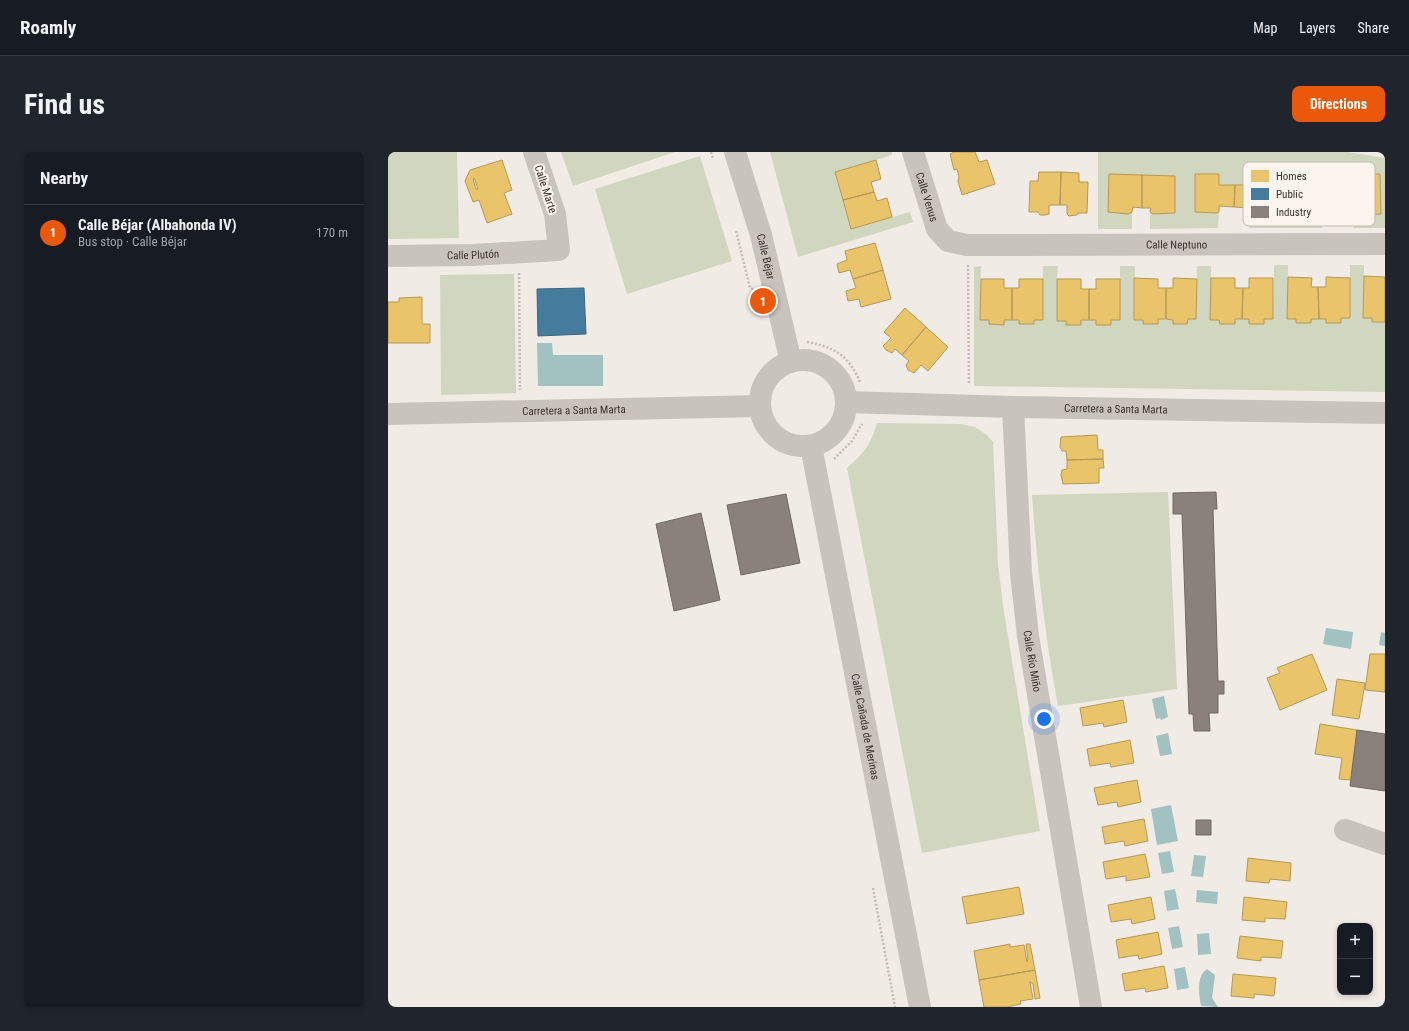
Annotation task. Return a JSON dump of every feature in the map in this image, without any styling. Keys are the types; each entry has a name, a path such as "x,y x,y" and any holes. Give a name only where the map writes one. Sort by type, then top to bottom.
{"street":[{"name":"Calle Marte","path":"534,152 555,214 559,250"},
{"name":"Calle Béjar","path":"735,152 761,235 791,362"},
{"name":"Calle Venus","path":"913,152 937,229 948,241 968,255"},
{"name":"Calle Neptuno","path":"968,255 1385,244"},
{"name":"Calle Plutón","path":"388,256 472,255 559,250"},
{"path":"804,360 825,367 841,385 846,402 844,416 834,432 824,441 811,446 787,444 776,438 768,429 762,418 759,406 763,386 776,369 791,362 804,360"},
{"name":"Carretera a Santa Marta","path":"846,402 1013,407 1385,413"},
{"name":"Carretera a Santa Marta","path":"388,414 521,413 759,406"},
{"name":"Calle Río Miño","path":"1013,407 1021,573 1028,636 1090,1007"},
{"name":"Calle Cañada de Merinas","path":"811,446 920,1007"},
{"path":"1345,830 1385,844"}],"path":[{"path":"711,152 716,166"},
{"path":"736,230 750,288 756,289"},
{"path":"968,255 969,390"},
{"path":"519,271 521,413"}],"green space":[{"path":"388,152 457,152 459,238 388,239"},
{"path":"561,152 675,152 573,186"},
{"path":"770,152 892,152 892,155 835,172 851,229 910,212 913,222 798,257"},
{"path":"1098,152 1348,152 1385,158 1385,228 1353,228 1353,226 1375,226 1375,213 1380,213 1380,174 1375,174 1375,162 1243,162 1243,185 1219,185 1219,174 1196,174 1195,211 1212,213 1219,212 1218,228 1150,229 1150,212 1156,214 1175,213 1175,176 1133,175 1122,212 1132,212 1132,229 1098,229"},
{"path":"700,156 732,261 627,294 595,189"},
{"path":"1249,226 1322,226 1322,228 1249,228"},
{"path":"1274,265 1288,265 1287,319 1296,319 1296,323 1311,323 1311,319 1326,319 1326,323 1341,323 1341,318 1350,318 1350,265 1364,265 1363,318 1372,318 1372,322 1385,322 1385,392 974,386 974,267 981,266 980,320 989,320 989,324 1004,325 1004,320 1019,320 1019,324 1034,324 1034,320 1042,320 1043,266 1058,266 1057,279 1066,325 1081,325 1081,320 1096,320 1096,325 1111,320 1120,320 1120,266 1135,266 1134,320 1143,320 1143,324 1158,324 1158,319 1173,320 1173,324 1187,324 1188,319 1196,319 1197,266 1211,266 1211,320 1219,320 1220,324 1234,324 1235,319 1249,319 1250,324 1264,324 1264,319 1273,319"},
{"path":"514,274 516,393 441,395 440,275"},
{"path":"877,423 961,424 975,427 987,435 993,442 998,563 1003,606 1040,831 922,853 847,468 866,448 872,438"},
{"path":"1168,492 1177,689 1058,706 1042,601 1032,495"}],"water":[{"path":"537,343 552,343 553,355 603,355 603,386 538,386"},
{"path":"1326,628 1353,632 1351,649 1323,644"},
{"path":"1381,632 1385,633 1385,646 1379,645"},
{"path":"1164,696 1168,717 1161,720 1160,718 1156,719 1152,699"},
{"path":"1168,733 1172,754 1160,756 1156,736"},
{"path":"1171,805 1178,841 1157,845 1151,809"},
{"path":"1170,851 1174,872 1162,874 1158,853"},
{"path":"1194,855 1206,856 1203,877 1191,876"},
{"path":"1175,889 1179,909 1167,911 1164,891"},
{"path":"1197,890 1218,892 1217,904 1196,902"},
{"path":"1179,926 1183,947 1172,949 1168,928"},
{"path":"1209,933 1211,954 1198,955 1197,934"},
{"path":"1185,967 1189,988 1177,990 1174,969"},
{"path":"1207,969 1215,975 1212,998 1218,1007 1201,1006 1199,986 1201,976"}],"building: Homes":[{"path":"954,152 975,152 979,162 987,160 995,184 962,195 958,181 959,177 957,169 954,170 950,154"},
{"path":"502,160 512,190 504,193 512,214 487,223 479,200 473,202 465,181 470,170","holes":["474,178 478,189 476,189"]},
{"path":"876,160 881,179 871,182 874,192 843,200 835,172"},
{"path":"1039,172 1061,172 1060,205 1049,205 1049,214 1045,215 1040,215 1038,212 1029,212 1030,181 1038,181"},
{"path":"1061,172 1079,173 1079,182 1088,182 1087,213 1078,213 1077,215 1069,216 1067,214 1067,205 1060,205"},
{"path":"1109,174 1142,175 1142,208 1133,207 1132,212 1128,214 1108,212"},
{"path":"1195,174 1219,174 1219,185 1235,185 1234,207 1219,206 1219,212 1215,213 1195,212"},
{"path":"1375,174 1380,174 1381,214 1375,214"},
{"path":"1142,175 1175,176 1175,213 1153,214 1150,212 1151,208 1142,208"},
{"path":"1235,185 1243,185 1243,208 1234,207"},
{"path":"874,192 877,201 887,198 892,217 851,229 843,200"},
{"path":"875,243 883,270 853,279 850,270 839,273 837,264 847,260 845,251"},
{"path":"883,270 891,299 861,307 859,299 848,301 846,291 856,288 853,279"},
{"path":"1364,276 1385,277 1385,322 1372,322 1372,318 1363,318"},
{"path":"1288,277 1312,278 1311,287 1318,287 1319,319 1311,319 1311,323 1296,323 1296,319 1287,319"},
{"path":"1326,277 1350,278 1350,318 1341,318 1341,323 1326,323 1326,319 1319,319 1318,287 1326,287"},
{"path":"1134,278 1158,279 1158,288 1166,288 1166,319 1158,319 1158,324 1143,324 1143,320 1134,320"},
{"path":"1173,278 1197,279 1196,319 1188,319 1187,324 1173,324 1173,320 1166,319 1166,288 1173,288"},
{"path":"1211,278 1235,278 1235,288 1243,288 1242,319 1235,319 1235,324 1220,324 1219,320 1210,320"},
{"path":"1249,278 1273,278 1273,319 1264,319 1264,324 1249,324 1249,319 1242,319 1243,288 1249,288"},
{"path":"981,279 1004,279 1004,288 1012,288 1012,320 1004,320 1004,325 989,324 989,320 980,320"},
{"path":"1019,279 1043,279 1043,320 1034,320 1034,324 1019,324 1019,320 1012,320 1012,288 1019,288"},
{"path":"1057,279 1081,279 1081,289 1089,289 1089,320 1081,320 1081,325 1066,325 1066,321 1057,321"},
{"path":"1096,279 1120,279 1120,320 1111,320 1111,325 1096,325 1096,320 1089,320 1089,289 1096,289"},
{"path":"422,297 422,324 430,324 430,343 388,343 388,302 399,302 399,298"},
{"path":"905,308 926,327 902,355 895,349 892,353 886,350 883,346 891,338 884,332"},
{"path":"926,327 948,347 928,371 921,365 914,373 908,370 906,365 909,361 902,355"},
{"path":"1097,435 1098,450 1103,450 1103,459 1067,460 1066,451 1062,451 1060,447 1061,437"},
{"path":"1103,459 1104,468 1099,468 1099,483 1063,484 1061,475 1062,470 1067,469 1067,460"},
{"path":"1312,654 1327,690 1280,710 1267,678 1280,673 1277,668"},
{"path":"1370,654 1385,654 1385,692 1365,690"},
{"path":"1337,679 1365,683 1359,719 1332,715"},
{"path":"1123,700 1127,722 1104,727 1103,723 1083,726 1080,708"},
{"path":"1320,724 1357,730 1351,780 1339,779 1342,758 1315,754"},
{"path":"1130,740 1134,763 1111,767 1110,763 1090,766 1087,749"},
{"path":"1137,780 1141,802 1118,807 1117,802 1098,805 1094,788"},
{"path":"1144,819 1148,841 1125,846 1124,841 1105,844 1102,827"},
{"path":"1145,854 1150,877 1126,881 1126,876 1106,879 1103,862"},
{"path":"1248,858 1291,863 1290,881 1270,879 1269,883 1246,881"},
{"path":"1019,887 1024,914 967,924 962,897"},
{"path":"1151,897 1155,919 1132,924 1131,919 1111,922 1108,905"},
{"path":"1244,897 1287,902 1285,919 1265,918 1265,922 1242,920"},
{"path":"1158,932 1162,954 1139,959 1138,955 1119,958 1116,940"},
{"path":"1240,936 1283,941 1281,958 1261,957 1261,961 1237,958"},
{"path":"1010,944 1010,947 1024,945 1027,962 1026,944 1030,944 1035,970 979,980 974,951"},
{"path":"1164,966 1168,988 1146,992 1145,988 1125,991 1122,974"},
{"path":"1035,970 1040,998 1035,999 1033,984 1030,982 1033,999 1020,1001 1021,1004 1007,1007 984,1007 979,980"},
{"path":"1233,974 1276,978 1274,996 1254,994 1254,998 1231,996"}],"building: Public":[{"path":"584,288 586,334 538,336 537,289"}],"building: Industry":[{"path":"1216,492 1217,509 1213,509 1218,681 1224,681 1224,694 1218,694 1218,713 1209,713 1210,731 1194,731 1193,714 1189,714 1182,514 1173,514 1173,493"},
{"path":"786,494 800,563 741,575 727,505"},
{"path":"701,513 720,600 674,611 656,524"},
{"path":"1357,730 1385,734 1385,791 1350,786"},
{"path":"1196,820 1211,820 1211,835 1196,835"}],"place":[{"name":"Calle Béjar (Albahonda IV)","path":"763,301"}]}
